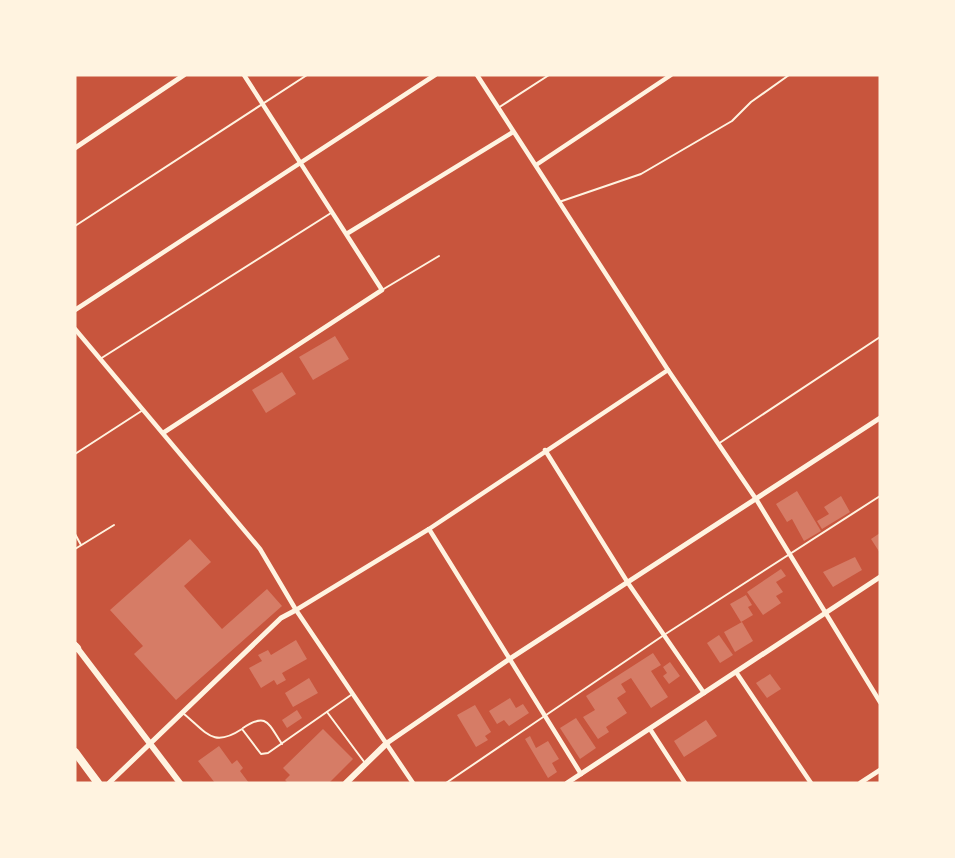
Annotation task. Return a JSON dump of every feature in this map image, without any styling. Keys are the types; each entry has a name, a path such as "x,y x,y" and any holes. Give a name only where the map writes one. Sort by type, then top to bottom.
{"highway":[{"path":"75,752 98,783"}],"main road":[{"path":"76,647 180,783"},
{"path":"346,783 387,742"}],"street":[{"path":"75,148 184,75"},
{"path":"164,433 382,290 348,233 244,75"},
{"path":"75,310 435,75"},
{"path":"477,75 668,370 756,499 824,614 880,702"},
{"path":"536,165 671,75"},
{"path":"348,233 513,132"},
{"path":"75,330 260,549 296,610 413,783"},
{"path":"109,783 281,618 429,529 668,370"},
{"path":"387,742 508,660 880,418"},
{"path":"545,450 628,583 704,693"},
{"path":"429,529 508,660 581,774"},
{"path":"567,783 880,577"},
{"path":"736,672 811,783"},
{"path":"650,729 685,783"},
{"path":"860,783 880,770"}],"lane":[{"path":"75,226 307,75"},
{"path":"498,108 549,75"},
{"path":"559,202 641,174 732,121 751,102 789,75"},
{"path":"100,359 333,211"},
{"path":"382,290 439,256"},
{"path":"718,444 880,337"},
{"path":"75,454 144,410"},
{"path":"446,783 664,635 880,495"},
{"path":"75,549 114,525"},
{"path":"75,534 82,545"},
{"path":"242,729 261,754 268,753 353,693"},
{"path":"327,712 365,764"},
{"path":"183,713 217,739 227,739 256,719 262,719 267,722 282,744"}],"building":[{"path":"335,336 349,359 313,380 299,357"},
{"path":"282,372 296,394 266,413 252,390"},
{"path":"797,491 821,531 804,541 792,519 787,522 776,504"},
{"path":"841,496 850,512 822,529 817,521 829,514 824,507"},
{"path":"880,533 880,553 871,539"},
{"path":"190,539 211,562 184,586 222,629 267,589 282,606 176,700 134,654 143,646 110,610"},
{"path":"855,557 862,570 833,587 823,572"},
{"path":"781,569 786,576 776,582 783,592 776,596 781,603 763,615 747,592"},
{"path":"746,595 752,605 748,607 753,615 741,622 730,604"},
{"path":"742,622 753,641 735,652 724,632"},
{"path":"719,635 733,655 720,663 707,643"},
{"path":"296,640 307,659 282,673 286,680 277,685 274,680 261,688 249,668 262,661 258,655 268,650 271,655"},
{"path":"653,653 661,665 651,671 668,697 651,708 631,678 621,684 626,692 617,698 627,713 606,727 609,732 598,739 583,717 595,710 586,696"},
{"path":"670,662 680,676 669,684 663,676 667,673 663,667"},
{"path":"770,674 781,689 767,698 756,683"},
{"path":"309,678 318,693 293,707 285,693"},
{"path":"510,698 516,708 523,704 529,713 509,726 504,720 497,724 489,711"},
{"path":"475,705 491,732 485,736 488,740 476,747 457,715"},
{"path":"297,710 302,718 287,728 282,720"},
{"path":"576,718 596,748 580,759 560,728"},
{"path":"706,720 717,736 684,757 674,741"},
{"path":"323,729 353,759 329,783 288,783 285,780 290,775 283,768"},
{"path":"530,736 536,748 548,741 559,759 552,763 557,772 548,778 525,739"},
{"path":"219,746 232,764 237,760 243,768 240,771 249,783 215,783 198,761"}]}
